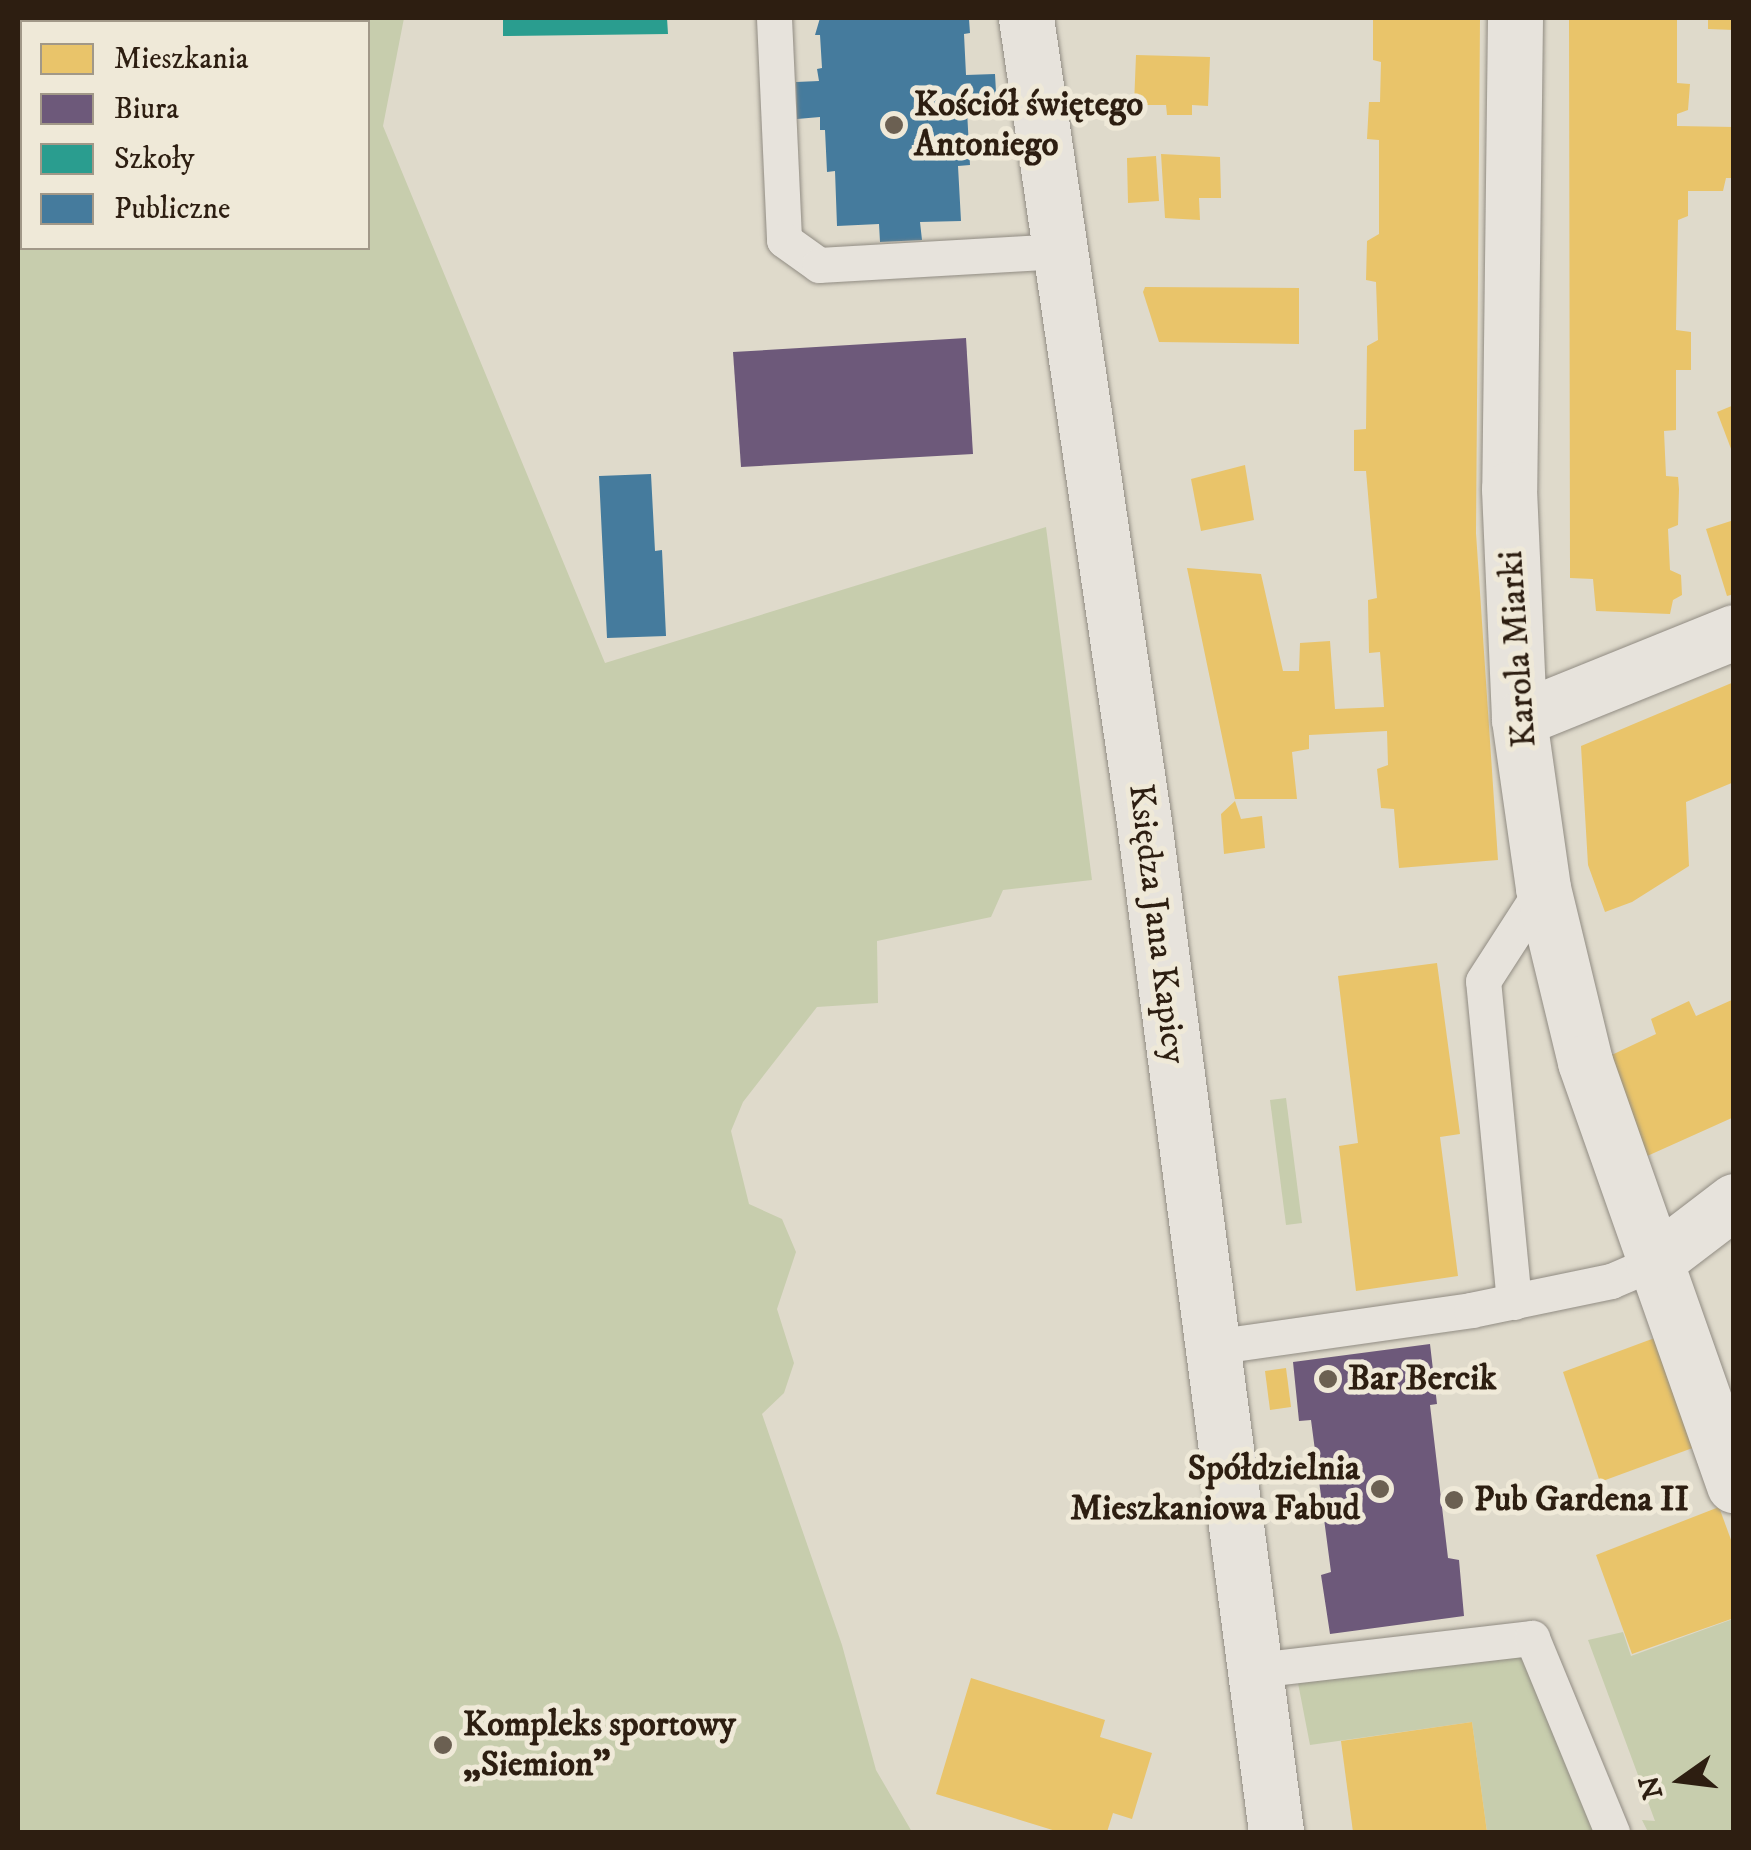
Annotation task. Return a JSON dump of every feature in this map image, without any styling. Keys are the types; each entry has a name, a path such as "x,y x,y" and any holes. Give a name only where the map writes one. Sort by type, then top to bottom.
{"street":[{"name":"Księdza Jana Kapicy","path":"1026,18 1144,822 1276,1832"},
{"name":"Karola Miarki","path":"1515,18 1509,489 1519,718 1543,888 1586,1062 1734,1486"},
{"path":"1519,718 1734,632"},
{"path":"1653,1263 1734,1201"}],"lane":[{"path":"774,18 784,240 819,264 1061,251"},
{"path":"1514,1302 1483,981 1543,888"},
{"path":"1212,1347 1514,1302 1611,1281 1653,1263"},
{"path":"1255,1670 1532,1638 1612,1832"}],"green space":[{"path":"18,18 404,18 383,126 605,663 1046,527 1092,880 1003,890 991,917 877,941 878,1003 817,1007 743,1102 731,1131 749,1204 782,1219 796,1252 777,1309 794,1363 784,1393 762,1414 842,1645 876,1770 912,1832 18,1832"},
{"path":"1286,1098 1302,1223 1286,1225 1270,1100"},
{"path":"1733,1619 1733,1832 1648,1832 1642,1820 1655,1821 1588,1640 1623,1632 1631,1656"},
{"path":"1510,1653 1525,1657 1596,1832 1487,1832 1472,1722 1310,1745 1298,1683"}],"building: Mieszkania":[{"path":"1373,18 1480,18 1476,533 1498,860 1399,868 1394,809 1381,808 1377,769 1388,765 1387,731 1309,735 1309,749 1292,752 1297,799 1235,799 1187,568 1261,574 1283,671 1299,671 1300,643 1330,641 1335,709 1384,707 1380,652 1369,653 1368,600 1377,598 1366,471 1354,471 1354,430 1366,429 1367,346 1378,340 1376,282 1366,280 1367,241 1379,234 1379,140 1367,139 1369,102 1380,102 1381,62 1373,60"},
{"path":"1569,18 1677,18 1677,83 1690,84 1688,110 1677,114 1677,126 1734,127 1734,178 1726,178 1723,191 1688,191 1688,216 1678,220 1676,330 1691,332 1691,370 1676,370 1676,430 1664,431 1666,476 1678,477 1679,489 1678,525 1668,529 1670,570 1681,575 1682,595 1673,600 1670,614 1596,611 1593,579 1570,578"},
{"path":"1708,18 1734,18 1734,30 1708,29"},
{"path":"1136,55 1210,57 1208,106 1192,105 1192,115 1167,115 1166,105 1134,105"},
{"path":"1161,154 1220,157 1221,198 1199,198 1200,220 1165,218"},
{"path":"1156,156 1159,201 1128,203 1127,158"},
{"path":"1145,287 1299,288 1299,344 1159,342 1143,292"},
{"path":"1734,405 1734,454 1733,454 1717,412"},
{"path":"1245,465 1254,520 1201,531 1191,479"},
{"path":"1734,520 1734,594 1727,596 1706,529"},
{"path":"1734,682 1734,782 1686,802 1689,866 1632,902 1605,912 1588,865 1581,746"},
{"path":"1235,801 1241,819 1262,816 1265,848 1224,854 1221,814"},
{"path":"1437,963 1460,1134 1440,1137 1458,1276 1356,1291 1339,1146 1358,1143 1338,976"},
{"path":"1734,999 1734,1117 1645,1157 1599,1061 1656,1034 1651,1019 1689,1001 1696,1016"},
{"path":"1660,1336 1698,1446 1600,1482 1563,1372"},
{"path":"1286,1368 1291,1407 1270,1410 1265,1371"},
{"path":"1719,1507 1734,1548 1734,1618 1632,1654 1596,1555"},
{"path":"971,1678 1105,1720 1100,1737 1152,1753 1132,1819 1113,1813 1107,1832 1059,1832 936,1794"},
{"path":"1472,1722 1487,1832 1353,1832 1341,1741"}],"building: Biura":[{"path":"966,338 973,454 741,467 733,352"},
{"name":"Spółdzielnia Mieszkaniowa Fabud","path":"1430,1344 1437,1404 1430,1405 1448,1558 1459,1560 1464,1616 1330,1634 1321,1575 1331,1572 1311,1420 1299,1421 1293,1362"}],"building: Szkoły":[{"path":"503,18 667,18 668,34 503,36"}],"building: Publiczne":[{"name":"Kościół świętego Antoniego","path":"820,18 969,19 970,33 964,34 966,75 995,74 997,110 967,111 970,165 958,166 961,221 920,222 922,240 880,242 879,224 837,226 835,171 827,172 825,130 820,130 820,117 797,119 796,82 819,81 817,69 822,68 820,35 815,35"},
{"path":"651,474 655,551 662,550 666,636 607,638 599,476"}],"place":[{"name":"Kościół świętego Antoniego","path":"894,125"},
{"name":"Bar Bercik","path":"1328,1379"},
{"name":"Spółdzielnia Mieszkaniowa Fabud","path":"1380,1489"},
{"name":"Pub Gardena II","path":"1454,1500"},
{"name":"Kompleks sportowy „Siemion”","path":"443,1745"}]}
